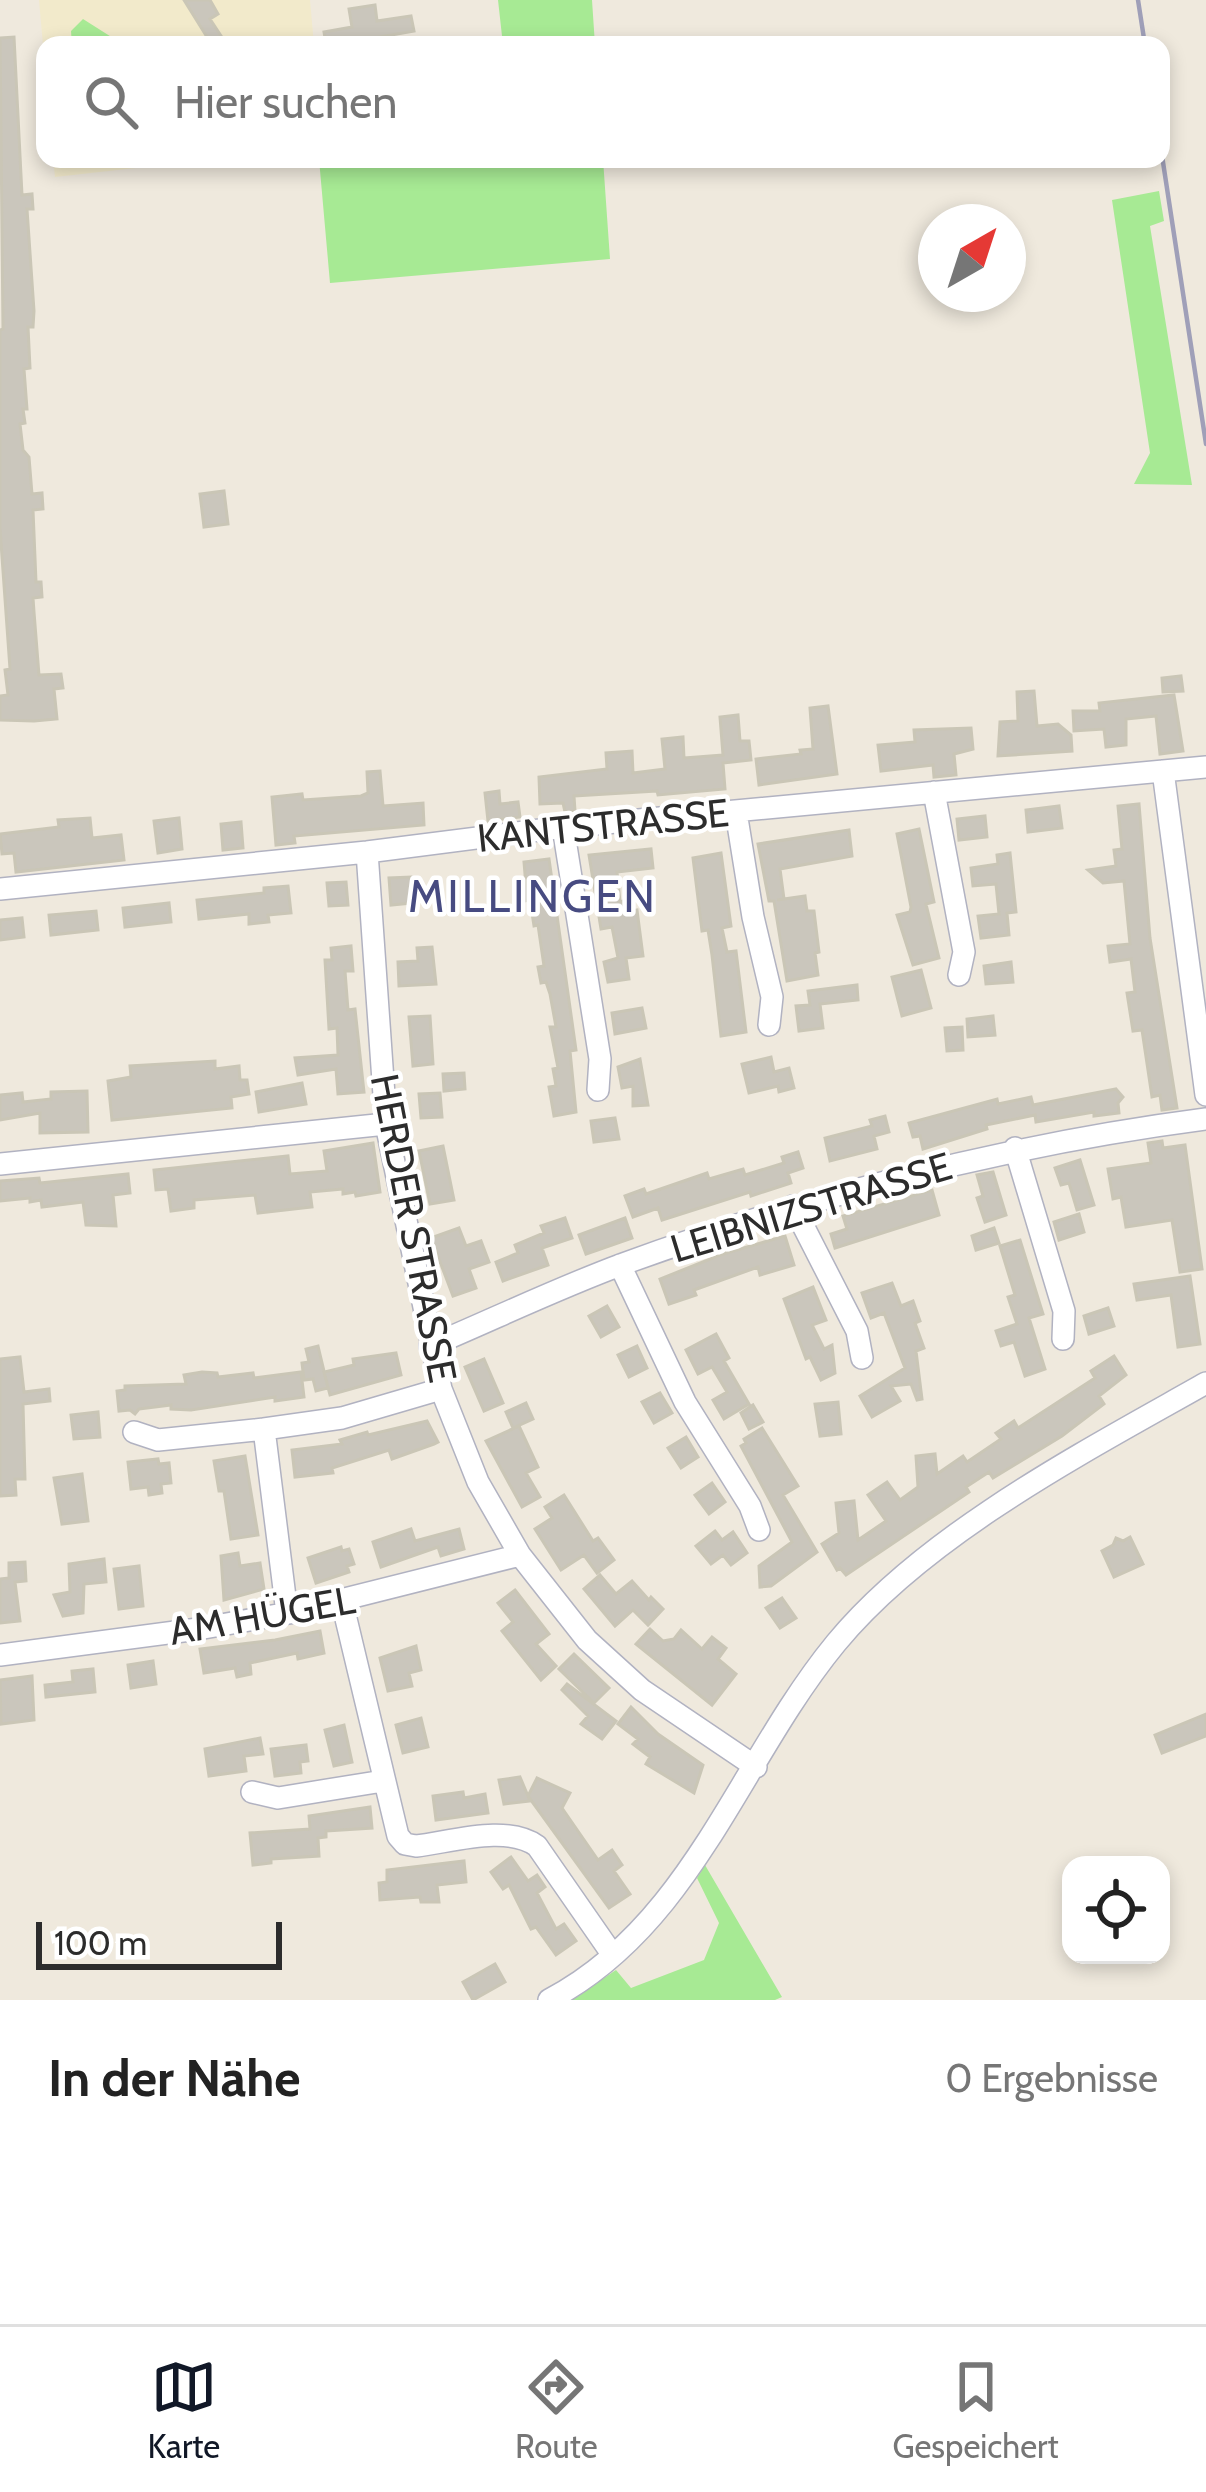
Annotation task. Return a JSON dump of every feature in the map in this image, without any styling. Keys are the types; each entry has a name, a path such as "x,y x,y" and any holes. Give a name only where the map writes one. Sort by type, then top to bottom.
{"street":[{"name":"KANTSTRASSE","path":"0,889 563,827 1206,766"},
{"path":"1163,771 1206,1096"},
{"path":"934,792 964,952 959,974"},
{"path":"736,812 772,997 769,1025"},
{"path":"563,827 600,1059 598,1090"},
{"name":"HERDER STRASSE","path":"367,852 386,1124 441,1389 478,1482 520,1555 587,1640 702,1733 756,1767"},
{"name":"LEIBNIZSTRASSE","path":"430,1346 620,1265 793,1206 1015,1148 1206,1119"},
{"path":"0,1164 386,1124"},
{"path":"1015,1148 1064,1311 1063,1339"},
{"path":"793,1206 857,1331 862,1358"},
{"path":"620,1265 685,1402 750,1505 759,1530"},
{"path":"549,2000 574,1987 654,1915 836,1644 884,1593 1006,1503 1206,1383"},
{"path":"134,1432 158,1441 264,1429 342,1418 441,1389"},
{"path":"264,1429 287,1613"},
{"name":"AM HÜGEL","path":"0,1655 287,1613 520,1555"},
{"path":"342,1602 398,1835 405,1844 416,1846 511,1835 527,1838 612,1954"},
{"path":"252,1792 278,1798 383,1781"}],"shaded area":[{"path":"39,0 310,0 313,36 42,36"},
{"path":"54,168 136,168 55,177"}],"green space":[{"path":"498,0 592,0 594,36 502,36"},
{"path":"83,19 110,36 71,36"},
{"path":"320,168 604,168 610,259 330,283"},
{"path":"1159,191 1164,221 1150,226 1192,485 1134,484 1150,453 1112,200"},
{"path":"705,1865 782,1997 571,2000 616,1970 631,1988 704,1960 719,1923 697,1878"}],"building":[{"path":"184,0 210,0 218,14 210,19 221,36 206,36"},
{"path":"375,5 377,21 411,16 414,31 325,36 324,32 352,27 349,9"},
{"path":"14,37 22,195 32,194 33,209 27,209 34,311 33,327 28,327 30,368 24,369 27,409 23,409 25,423 20,424 32,494 42,493 43,509 33,510 36,582 41,582 42,597 33,598 34,612 39,675 61,674 63,688 54,689 57,719 34,721 0,720 0,696 8,695 5,670 10,669 0,529 0,38"},
{"path":"224,491 228,524 204,527 200,494"},
{"path":"1181,676 1183,691 1163,692 1162,678"},
{"path":"1034,691 1037,726 1058,724 1071,735 1072,751 998,756 1000,722 1018,721 1017,692"},
{"path":"1174,695 1183,751 1160,754 1156,716 1126,719 1126,745 1106,747 1104,729 1074,731 1073,711 1100,711 1099,703"},
{"path":"828,706 837,774 759,785 756,759 813,749 810,708"},
{"path":"738,715 740,741 749,741 751,760 723,763 725,789 574,796 575,811 565,812 563,803 540,804 539,777 607,769 606,753 632,751 633,773 665,769 662,739 683,737 684,758 723,755 720,717"},
{"path":"971,728 973,749 954,754 956,775 934,777 933,765 881,771 878,745 915,742 914,730"},
{"path":"380,771 383,806 423,803 424,825 294,836 295,843 276,845 272,797 361,796 368,793 367,772"},
{"path":"499,791 500,804 518,802 520,817 488,821 485,793"},
{"path":"1139,804 1150,938 1177,1108 1162,1110 1160,1095 1152,1097 1142,1030 1133,1031 1127,993 1135,992 1131,959 1110,962 1108,946 1130,944 1124,881 1103,883 1088,870 1116,866 1114,850 1122,849 1118,806"},
{"path":"1059,806 1062,828 1028,832 1026,810"},
{"path":"985,816 987,837 959,840 957,819"},
{"path":"90,818 92,838 121,835 124,860 16,872 14,853 2,854 0,834 59,827 58,820"},
{"path":"179,818 182,849 158,853 154,821"},
{"path":"241,822 243,848 223,850 221,824"},
{"path":"919,829 934,902 926,904 939,958 913,965 897,915 910,912 911,907 897,834"},
{"path":"849,830 852,856 780,869 784,899 805,896 807,911 814,911 818,975 787,981 774,901 769,901 758,844"},
{"path":"651,849 653,868 617,872 625,912 637,910 643,956 626,958 629,979 608,982 604,962 618,958 612,927 601,929 589,855"},
{"path":"721,853 731,926 722,928 727,952 736,951 746,1032 721,1036 712,955 708,930 702,931 693,858"},
{"path":"1010,853 1016,912 1007,913 1009,935 981,938 978,916 999,914 996,884 973,886 971,868 998,864 997,855"},
{"path":"549,859 576,1050 570,1051 576,1112 554,1116 549,1087 556,1086 553,1069 558,1068 550,1027 556,1027 550,994 546,982 541,983 538,967 544,966 538,925 534,926 530,900 518,902 516,887 526,886 524,862"},
{"path":"411,877 413,903 391,905 389,878"},
{"path":"346,882 348,905 329,906 327,883"},
{"path":"288,886 291,913 268,915 269,922 249,924 249,914 199,919 197,900"},
{"path":"169,903 171,922 125,927 123,908"},
{"path":"96,911 98,930 51,935 49,915"},
{"path":"22,918 24,937 0,940 0,920"},
{"path":"351,946 353,971 345,971 348,1010 355,1009 364,1092 338,1094 336,1069 298,1075 295,1058 338,1055 337,1028 329,1029 325,960 332,960 331,948"},
{"path":"432,947 436,984 399,986 398,962 418,961 417,948"},
{"path":"1011,962 1013,982 986,984 984,966"},
{"path":"921,970 931,1008 902,1016 892,977"},
{"path":"857,985 858,1000 820,1004 823,1028 799,1031 796,1006 810,1005 808,991"},
{"path":"642,1008 646,1028 615,1034 612,1013"},
{"path":"430,1016 433,1064 413,1066 409,1017"},
{"path":"993,1016 995,1035 968,1037 967,1019"},
{"path":"962,1027 963,1050 947,1051 945,1028"},
{"path":"771,1057 774,1072 789,1068 794,1088 779,1092 778,1086 749,1093 742,1064"},
{"path":"640,1059 648,1105 633,1106 633,1086 622,1088 618,1067"},
{"path":"215,1061 215,1069 239,1066 240,1080 247,1080 249,1094 231,1097 232,1108 112,1120 108,1081 131,1077 130,1066"},
{"path":"464,1073 465,1089 444,1091 443,1074"},
{"path":"302,1083 306,1104 259,1112 256,1092"},
{"path":"1116,1089 1123,1097 1119,1113 1094,1116 1094,1112 1036,1122 1035,1115 986,1125 987,1129 923,1149 909,1123 997,1099 998,1104 1031,1097 1033,1105"},
{"path":"87,1091 88,1132 40,1133 40,1113 0,1120 0,1095 22,1093 23,1102 51,1099 51,1092"},
{"path":"440,1093 442,1117 421,1118 419,1094"},
{"path":"885,1116 889,1132 874,1136 877,1149 830,1161 825,1138 872,1126 870,1120"},
{"path":"615,1118 619,1139 594,1142 591,1121"},
{"path":"1162,1141 1163,1148 1185,1145 1202,1269 1180,1272 1172,1220 1126,1227 1121,1197 1113,1199 1108,1169 1151,1163 1148,1143"},
{"path":"373,1143 380,1192 356,1196 355,1192 343,1194 343,1189 310,1192 312,1207 258,1213 255,1195 194,1200 194,1208 171,1211 168,1189 156,1190 154,1170 288,1156 290,1174 327,1171 324,1151"},
{"path":"443,1146 454,1200 430,1204 419,1151"},
{"path":"798,1152 803,1168 788,1173 791,1183 662,1220 658,1208 633,1217 625,1196 644,1189 646,1194 707,1173 709,1179 743,1169 745,1175 784,1163 782,1157"},
{"path":"1080,1160 1094,1205 1077,1210 1069,1183 1061,1185 1055,1168"},
{"path":"993,1172 1006,1215 985,1222 977,1198 983,1196 977,1175"},
{"path":"128,1174 130,1193 113,1195 116,1226 86,1225 83,1202 42,1207 41,1200 30,1202 30,1198 0,1201 0,1181 39,1178 40,1183"},
{"path":"932,1190 939,1215 835,1248 831,1234 847,1229 843,1216"},
{"path":"1079,1214 1084,1232 1059,1240 1054,1222"},
{"path":"565,1218 572,1238 542,1248 548,1265 503,1281 496,1262 518,1253 515,1245 544,1233 541,1226"},
{"path":"625,1218 632,1238 586,1254 579,1235"},
{"path":"459,1228 466,1246 481,1241 489,1262 469,1269 476,1288 453,1296 431,1238"},
{"path":"994,1228 999,1243 976,1250 972,1236"},
{"path":"785,1236 794,1265 760,1275 758,1267 669,1304 660,1279"},
{"path":"1020,1240 1043,1314 1029,1318 1045,1369 1025,1376 1014,1342 1001,1346 996,1331 1017,1324 1008,1297 1015,1295 1000,1246"},
{"path":"1190,1276 1200,1344 1178,1347 1171,1295 1137,1300 1134,1284"},
{"path":"892,1283 901,1306 913,1301 920,1321 915,1323 924,1348 916,1351 922,1399 917,1400 911,1384 891,1386 900,1401 872,1417 860,1396 905,1368 884,1313 871,1318 862,1293"},
{"path":"813,1287 826,1320 812,1325 824,1349 832,1345 835,1373 821,1380 810,1357 806,1359 784,1299"},
{"path":"607,1306 619,1327 601,1337 589,1316"},
{"path":"1108,1308 1114,1326 1089,1334 1084,1316"},
{"path":"716,1334 729,1358 724,1361 749,1404 724,1419 713,1400 727,1392 712,1367 698,1374 686,1350"},
{"path":"318,1346 328,1388 316,1391 313,1379 304,1380 302,1363 309,1362 306,1349"},
{"path":"637,1346 647,1368 629,1377 618,1355"},
{"path":"396,1353 401,1375 330,1395 324,1372 354,1365 353,1359"},
{"path":"1114,1356 1126,1375 1099,1396 1104,1404 993,1478 989,1472 966,1487 969,1492 846,1575 837,1570 822,1544 839,1533 836,1503 854,1501 858,1540 886,1521 868,1495 887,1482 900,1500 918,1487 916,1456 935,1454 937,1474 963,1456 967,1462 1001,1439 996,1433 1014,1421 1018,1428 1095,1378 1091,1371"},
{"path":"20,1357 24,1392 49,1389 50,1401 23,1404 25,1479 15,1479 16,1495 0,1496 0,1359"},
{"path":"484,1359 503,1403 484,1411 465,1367"},
{"path":"202,1372 218,1377 253,1373 254,1378 301,1372 304,1397 191,1410 171,1409 171,1405 139,1409 135,1414 119,1411 117,1391 125,1386 186,1384 184,1375"},
{"path":"660,1393 672,1413 654,1423 642,1402"},
{"path":"838,1402 841,1434 820,1436 815,1404"},
{"path":"526,1403 533,1419 513,1428 506,1412"},
{"path":"753,1405 763,1422 749,1429 741,1413"},
{"path":"98,1412 100,1437 74,1439 71,1415"},
{"path":"427,1421 438,1442 434,1444 392,1459 389,1450 332,1468 333,1473 295,1477 292,1450 342,1444 340,1440 367,1432"},
{"path":"519,1426 538,1467 526,1473 540,1497 522,1507 486,1441"},
{"path":"762,1428 798,1486 783,1495 817,1552 771,1586 760,1587 759,1566 792,1542 741,1446"},
{"path":"686,1437 698,1457 681,1468 668,1448"},
{"path":"245,1456 258,1535 231,1539 214,1461"},
{"path":"158,1459 159,1464 169,1463 171,1483 161,1484 162,1493 149,1495 148,1487 131,1489 128,1462"},
{"path":"82,1474 88,1521 62,1524 54,1478"},
{"path":"712,1483 725,1502 709,1514 695,1495"},
{"path":"564,1495 593,1541 598,1538 614,1560 597,1573 584,1555 561,1570 535,1529 552,1518 545,1507"},
{"path":"411,1529 415,1541 459,1529 464,1549 441,1556 438,1547 381,1567 373,1542"},
{"path":"715,1531 722,1540 733,1532 747,1553 731,1565 723,1555 711,1564 696,1546"},
{"path":"1130,1537 1143,1564 1114,1577 1102,1551 1116,1538"},
{"path":"341,1547 342,1551 349,1549 354,1564 347,1566 349,1572 316,1583 308,1558"},
{"path":"238,1553 240,1566 260,1563 264,1589 224,1600 221,1556"},
{"path":"104,1559 106,1582 84,1584 83,1613 63,1616 54,1595 70,1592 69,1564"},
{"path":"25,1562 26,1581 15,1582 20,1621 0,1623 0,1579 9,1578 9,1563"},
{"path":"139,1566 143,1606 119,1609 114,1569"},
{"path":"600,1575 616,1594 632,1581 663,1609 648,1625 633,1610 615,1626 584,1589"},
{"path":"515,1590 549,1634 536,1644 556,1666 541,1680 502,1631 513,1622 498,1603"},
{"path":"782,1598 796,1618 780,1628 766,1608"},
{"path":"650,1629 663,1641 674,1639 681,1630 702,1649 712,1637 726,1648 718,1659 736,1674 712,1705 636,1644"},
{"path":"320,1631 324,1653 298,1659 297,1653 250,1663 251,1674 237,1677 235,1668 204,1673 200,1649"},
{"path":"416,1646 421,1670 409,1673 412,1686 388,1691 380,1658"},
{"path":"574,1654 609,1688 594,1703 559,1669"},
{"path":"153,1661 156,1684 131,1688 128,1665"},
{"path":"93,1669 95,1692 46,1697 45,1685 73,1682 72,1671"},
{"path":"32,1676 34,1720 1,1724 0,1680"},
{"path":"567,1684 616,1721 602,1739 581,1724 588,1716 562,1690"},
{"path":"631,1707 658,1734 703,1765 694,1793 646,1764 650,1757 633,1744 638,1739 618,1724"},
{"path":"1206,1714 1206,1736 1162,1753 1155,1735"},
{"path":"421,1718 428,1747 403,1753 396,1725"},
{"path":"344,1725 352,1762 334,1766 325,1730"},
{"path":"260,1738 263,1754 244,1756 246,1771 209,1776 205,1749"},
{"path":"306,1745 308,1761 300,1762 301,1773 275,1776 271,1749"},
{"path":"520,1777 530,1801 504,1804 499,1780"},
{"path":"537,1778 570,1793 562,1808 598,1860 612,1850 622,1865 614,1871 630,1894 609,1908 528,1796"},
{"path":"463,1792 464,1798 485,1794 488,1813 436,1820 433,1796"},
{"path":"370,1807 372,1828 326,1831 326,1837 318,1838 319,1856 253,1865 250,1833 310,1829 309,1816"},
{"path":"511,1857 528,1881 537,1875 545,1887 537,1893 556,1929 564,1924 576,1941 556,1955 536,1927 531,1929 509,1885 503,1889 491,1872"},
{"path":"464,1861 466,1882 437,1885 439,1902 421,1902 420,1897 380,1900 379,1883 387,1882 387,1870"},
{"path":"495,1964 505,1982 473,2000 463,1982"}],"railway":[{"path":"1138,0 1144,36"},
{"path":"1164,168 1206,444"}],"district":[{"name":"MILLINGEN","path":"533,896"}]}
